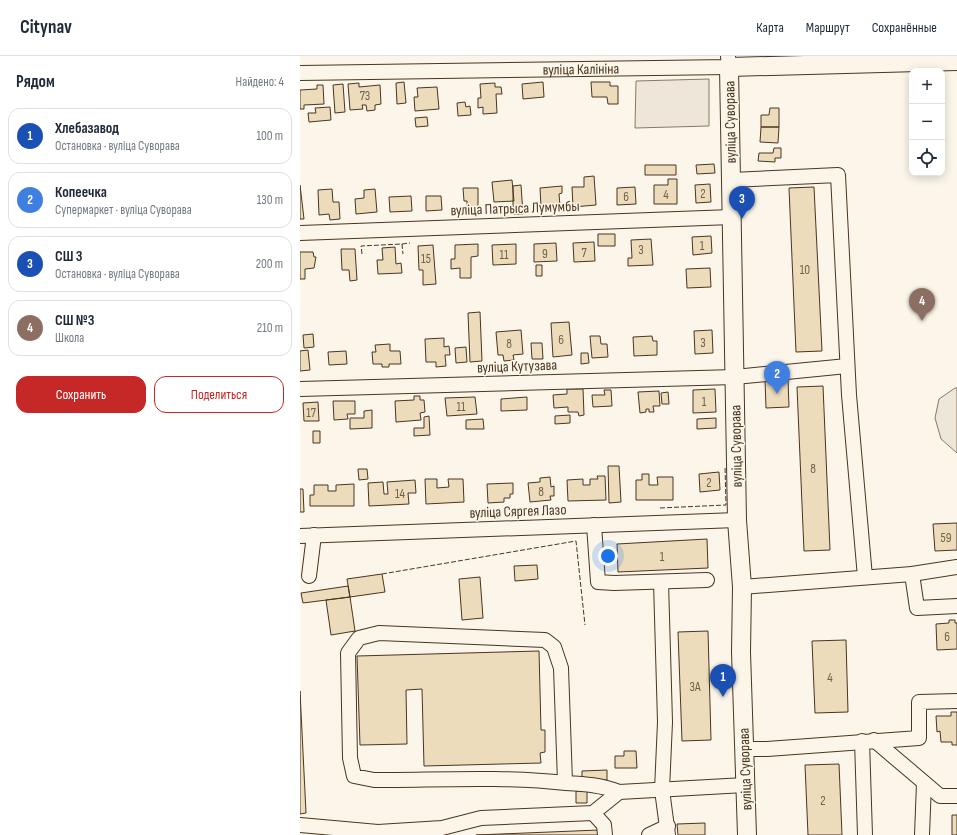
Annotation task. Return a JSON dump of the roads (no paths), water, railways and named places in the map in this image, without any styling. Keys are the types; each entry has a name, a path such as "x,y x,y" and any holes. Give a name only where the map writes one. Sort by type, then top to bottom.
{"main road":[{"name":"вуліца Калініна","path":"728,61 957,61"},
{"name":"вуліца Суворава","path":"728,61 737,520 742,587 741,652 747,835"}],"street":[{"name":"вуліца Калініна","path":"300,73 728,61"},
{"path":"731,180 838,175 847,366 865,577"},
{"name":"вуліца Патрыса Лумумбы","path":"300,232 732,217"},
{"name":"вуліца Кутузава","path":"300,389 735,376 847,366"},
{"name":"вуліца Сяргея Лазо","path":"307,535 737,520"},
{"path":"594,525 598,582 707,580"},
{"path":"300,552 307,535"},
{"path":"307,535 309,576"},
{"path":"742,587 912,574 957,567"},
{"path":"912,574 917,608 957,606"},
{"path":"649,835 668,830 662,790 665,722 662,582"},
{"path":"565,782 561,668 554,647 545,640 379,633 359,638 348,653 350,758 354,776 374,780 531,779 604,786 619,792 745,785"},
{"path":"744,749 767,749 919,738 919,702 957,701"},
{"path":"868,741 940,796 957,796"},
{"path":"865,835 868,741"},
{"path":"922,835 924,783"},
{"path":"300,825 378,834 442,828 481,818 593,813 619,792"},
{"path":"593,813 604,825 605,835"}],"place":[{"name":"СШ 3","path":"742,219"},
{"name":"СШ №3","path":"922,321"},
{"name":"Копеечка","path":"777,394"},
{"name":"Хлебазавод","path":"723,697"}]}
